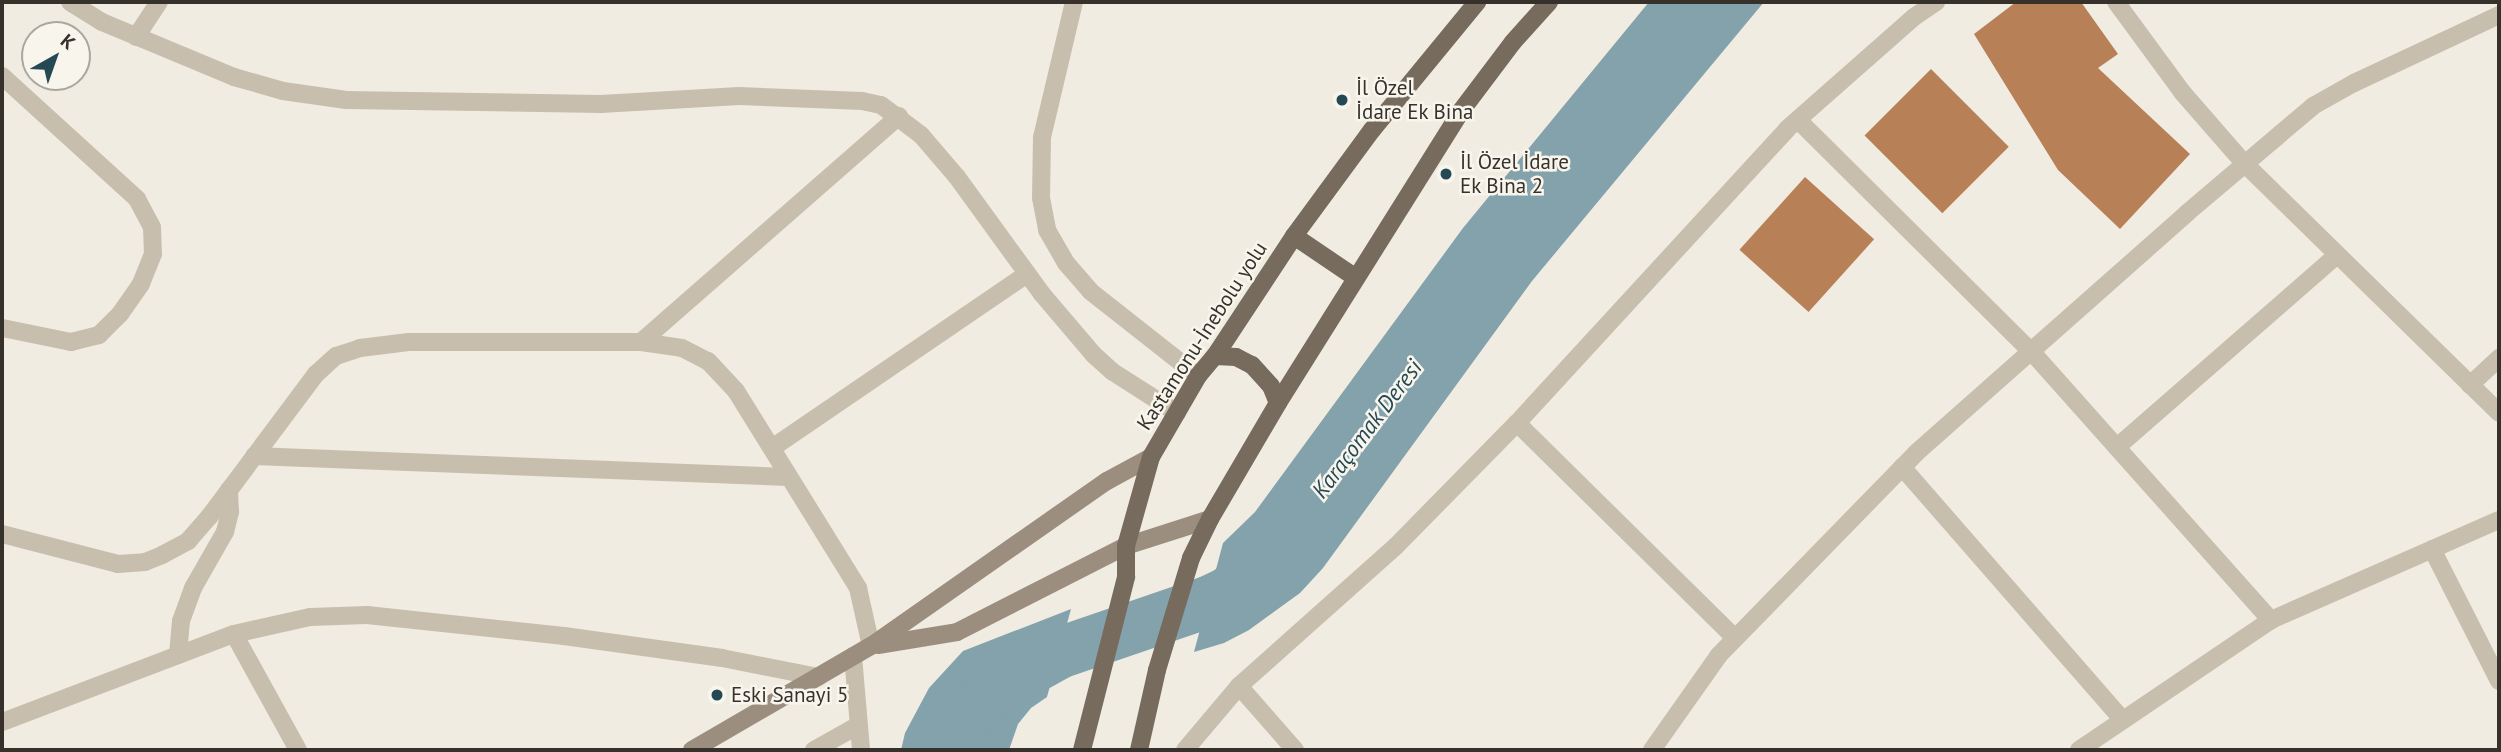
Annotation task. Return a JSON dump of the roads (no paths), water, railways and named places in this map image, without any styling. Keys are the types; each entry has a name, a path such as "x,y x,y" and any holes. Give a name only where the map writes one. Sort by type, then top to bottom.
{"main road":[{"name":"Kastamonu-İnebolu yolu","path":"1082,750 1126,577 1126,546 1151,457 1198,376 1215,356 1294,236 1372,130 1478,2"},
{"path":"1139,750 1157,670 1192,558 1210,519 1278,403 1461,111 1513,42 1549,2"},
{"path":"1294,236 1356,278"},
{"path":"1215,356 1236,357 1252,365 1272,386 1278,403"},
{"path":"692,750 871,646 1107,481 1151,457"},
{"path":"871,646 957,632 1126,546 1210,519"}],"street":[{"path":"69,2 136,37 246,80 283,91 346,100 601,104 739,96 862,101 881,105 921,135 957,177 1027,274 1094,355 1113,372 1177,413"},
{"path":"136,37 159,2"},
{"path":"1074,2 1042,137 1041,198 1047,230 1066,262 1090,291 1198,376"},
{"path":"1185,750 1239,686 1395,546 1517,423 1798,120 1914,17 1936,2"},
{"path":"2116,2 2182,92 2244,163 2499,413"},
{"path":"1652,750 1718,655 1902,467 2244,163 2313,106 2354,83 2499,15"},
{"path":"2,76 137,199 152,227 153,254 141,284 120,314 99,335 71,342 2,328"},
{"path":"641,342 899,116"},
{"path":"1798,120 2031,351 2271,620"},
{"path":"2117,447 2337,254"},
{"path":"772,449 1027,274"},
{"path":"2,534 118,564 145,562 188,541 229,491 316,373 336,356 360,348 409,342 641,342 682,348 708,361 736,391 858,588 871,646"},
{"path":"2470,384 2499,358"},
{"path":"1517,423 1735,638"},
{"path":"254,456 789,477"},
{"path":"1902,467 2123,720"},
{"path":"178,655 181,621 193,588 225,532 230,512 229,491"},
{"path":"2079,750 2271,620 2499,520"},
{"path":"2432,549 2499,681"},
{"path":"2,722 234,634 310,617 367,615 709,656 818,677"},
{"path":"234,634 298,750"},
{"path":"853,656 861,750"},
{"path":"1239,686 1295,750"},
{"path":"814,750 859,726"}],"water":[{"path":"1649,2 1764,2 1532,281 1323,568 1300,593 1249,630 1224,643 1194,652 1223,543 1255,512 1463,228"},
{"path":"1071,609 1047,697 1031,708 1018,724 1009,750 901,750 905,733 929,688 963,651"}],"waterway":[{"name":"Karaçomak Deresi","path":"950,750 968,716 991,691 1059,653 1208,602 1227,593 1266,564"}],"place":[{"name":"İl Özel İdare Ek Bina","path":"1342,100"},
{"name":"İl Özel İdare Ek Bina 2","path":"1446,174"},
{"name":"Eski Sanayi 5","path":"717,695"}]}
